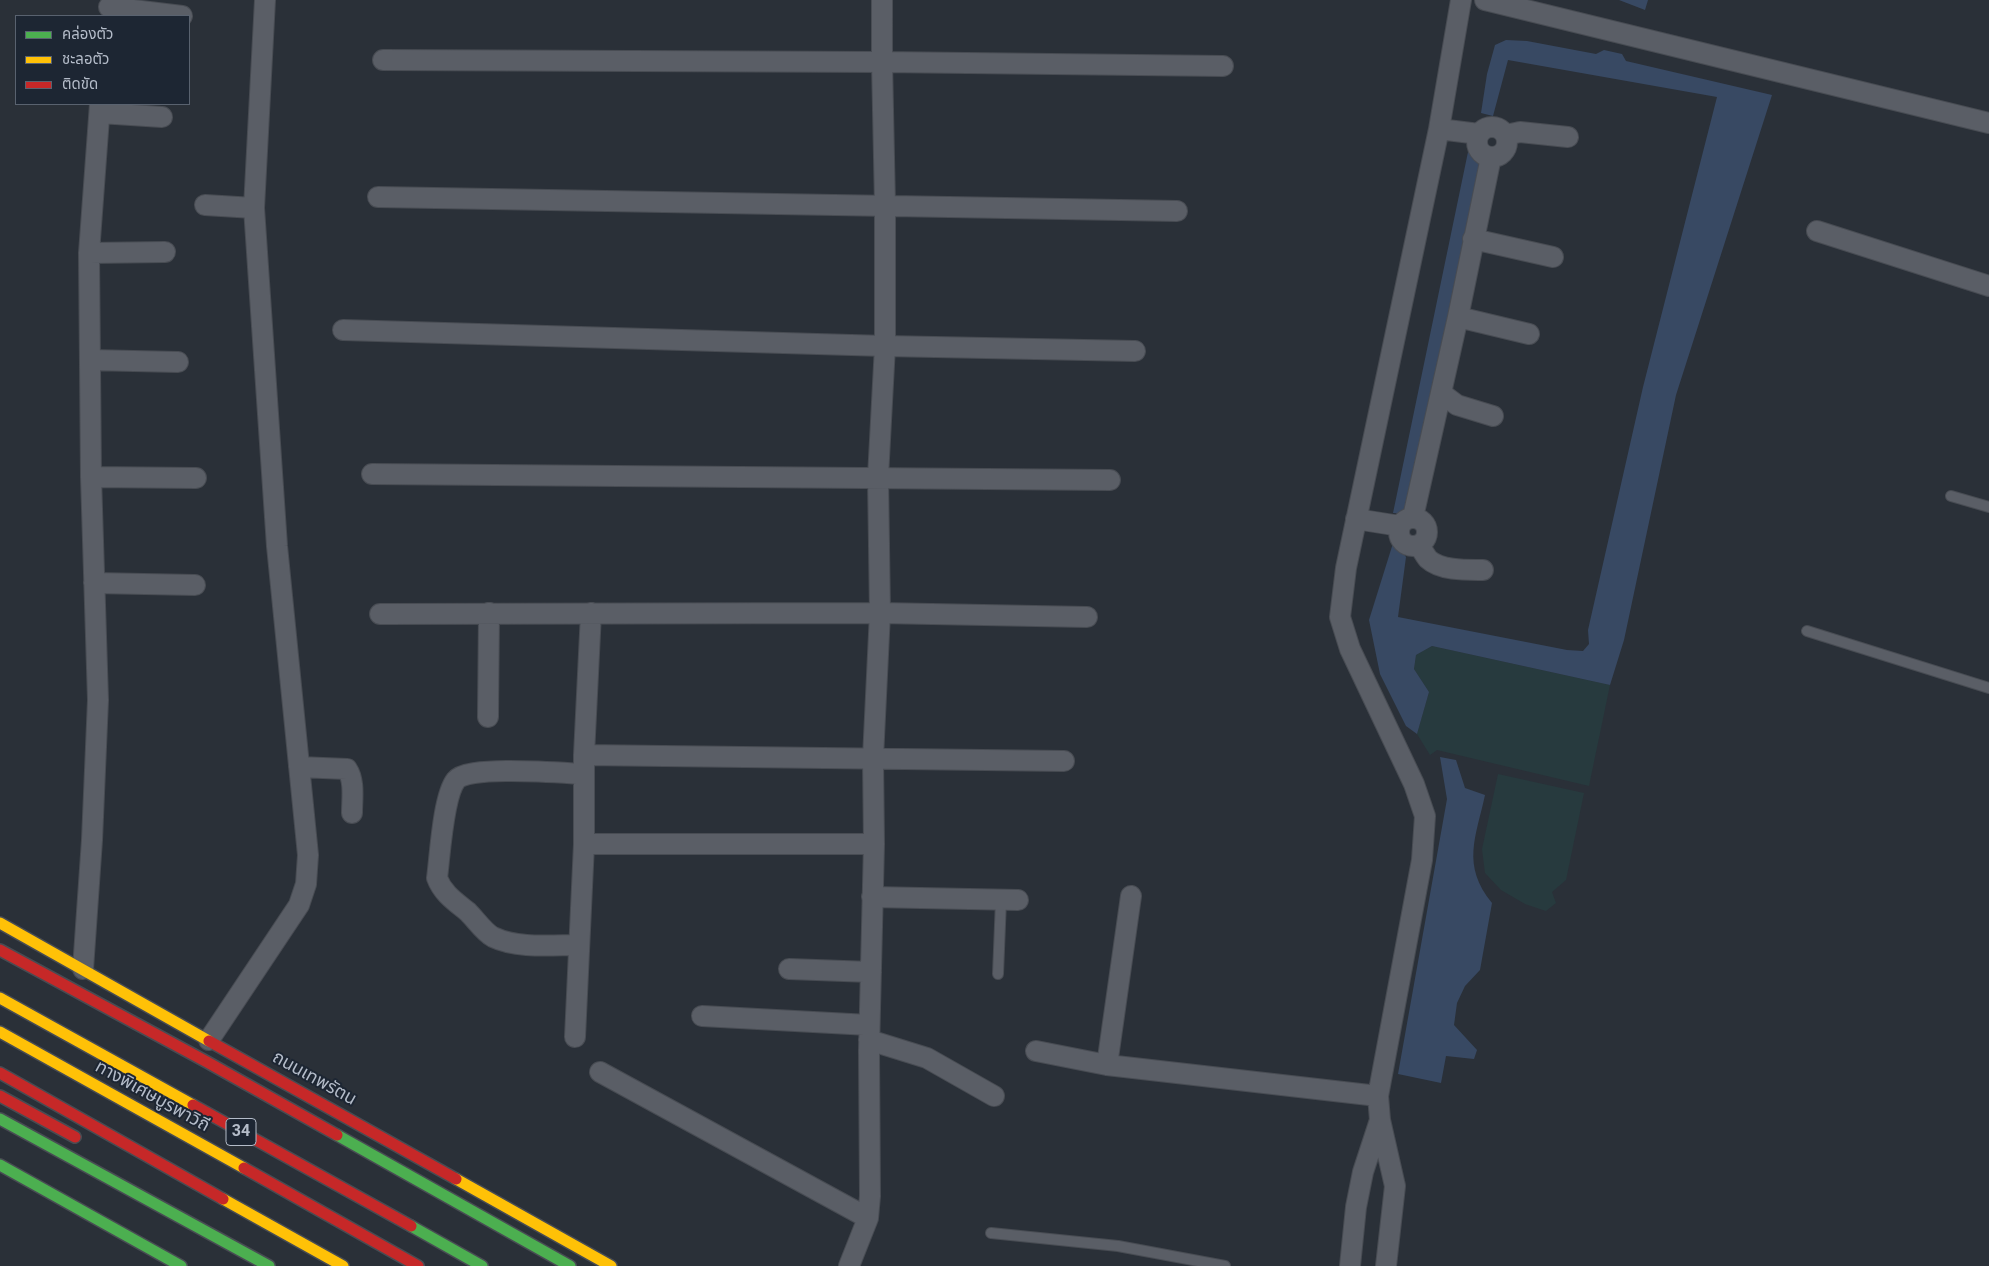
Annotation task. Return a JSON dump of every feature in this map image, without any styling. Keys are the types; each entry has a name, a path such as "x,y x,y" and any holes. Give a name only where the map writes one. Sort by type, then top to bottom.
{"main road":[{"name":"ถนนเทพรัตน","path":"0,923 612,1266"},
{"path":"0,950 207,1062 570,1266"},
{"name":"34","path":"0,998 482,1266"},
{"name":"ทางพิเศษบูรพาวิถี","path":"0,1032 418,1266"},
{"path":"0,1073 344,1266"},
{"path":"0,1096 86,1143"},
{"path":"0,1119 269,1266"},
{"path":"0,1165 182,1266"}],"street":[{"path":"209,1040 299,905 306,884 308,855 277,546 254,208 265,0"},
{"path":"849,1266 868,1218 870,1196 869,1038 874,844 873,758 880,613 878,477 885,346 886,205 882,0"},
{"path":"1386,1266 1395,1186 1380,1120 1378,1096 1422,860 1425,816 1414,784 1350,649 1340,617 1346,568 1439,129 1460,0"},
{"path":"1485,0 1989,122"},
{"path":"109,8 172,15"},
{"path":"383,60 882,62 1223,66"},
{"path":"83,969 92,840 98,700 90,477 89,253 100,109 162,117"},
{"path":"1490,126 1498,127 1506,135 1507,146 1504,152 1498,156 1491,157 1484,154 1478,149 1479,134 1490,126"},
{"path":"1439,129 1479,134"},
{"path":"1506,135 1520,132 1568,137"},
{"path":"1406,522 1441,393 1491,157"},
{"path":"378,197 1176,211"},
{"path":"205,205 254,208"},
{"path":"1817,231 1989,286"},
{"path":"1473,239 1553,257"},
{"path":"89,253 165,252"},
{"path":"1458,317 1529,334"},
{"path":"343,330 885,346 1136,351"},
{"path":"90,360 178,362"},
{"path":"1441,393 1457,405 1493,416"},
{"path":"372,474 1110,480"},
{"path":"90,477 196,478"},
{"path":"1356,519 1423,522 1426,526 1427,537 1419,545 1428,558 1434,562 1464,570 1483,570"},
{"path":"94,583 195,585"},
{"path":"488,717 489,613"},
{"path":"574,1037 584,844 584,765 591,613"},
{"path":"380,614 880,613 1088,617"},
{"path":"579,944 514,943 492,936 451,899 440,886 437,878 449,797 455,781 460,776 497,771 584,765 873,758 1064,760"},
{"path":"299,767 346,770 351,775 352,813"},
{"path":"584,844 874,844"},
{"path":"1107,1065 1131,896"},
{"path":"872,897 1009,900"},
{"path":"789,969 871,972"},
{"path":"702,1016 869,1038 927,1058 994,1096"},
{"path":"1036,1051 1107,1065 1378,1096"},
{"path":"600,1072 868,1218"},
{"path":"1350,1266 1356,1207 1363,1172 1380,1120"}],"lane":[{"path":"1951,496 1989,506"},
{"path":"1807,632 1989,688"},
{"path":"998,974 1009,900"},
{"path":"991,1232 1118,1246 1204,1264 1226,1266"}],"green space":[{"path":"1432,646 1610,685 1589,786 1437,750 1430,755 1417,734 1429,692 1414,669 1416,655"},
{"path":"1498,774 1584,793 1566,880 1552,892 1556,903 1546,911 1525,904 1501,890 1485,873 1482,849"}],"water":[{"path":"1619,0 1648,0 1645,10"},
{"path":"1506,40 1527,41 1596,54 1604,50 1622,54 1626,61 1772,95 1676,395 1624,640 1610,685 1432,646 1416,655 1414,669 1429,692 1417,734 1406,726 1380,674 1369,620 1394,540 1406,557 1398,617 1567,650 1583,651 1589,644 1588,630 1643,387 1717,97 1508,60 1493,116 1481,113 1487,74 1495,45"},
{"path":"1475,150 1482,155 1407,514 1393,513 1468,152"},
{"path":"1440,757 1456,760 1465,788 1485,795 1475,838 1474,863 1482,889 1492,903 1480,970 1465,986 1457,1003 1454,1025 1477,1050 1474,1059 1446,1056 1441,1083 1398,1074 1447,799"}],"traffic: fast":[{"path":"0,1119 269,1266"},
{"path":"337,1135 570,1266"},
{"path":"0,1165 181,1266"},
{"path":"411,1226 482,1266"}],"traffic: slow":[{"path":"0,923 209,1041"},
{"path":"0,998 193,1105"},
{"path":"0,1032 244,1168"},
{"path":"456,1179 611,1266"},
{"path":"223,1199 343,1266"}],"traffic: jam":[{"path":"0,950 337,1135"},
{"path":"209,1041 456,1179"},
{"path":"0,1073 223,1199"},
{"path":"0,1096 75,1137"},
{"path":"193,1105 411,1226"},
{"path":"244,1168 418,1266"}]}
